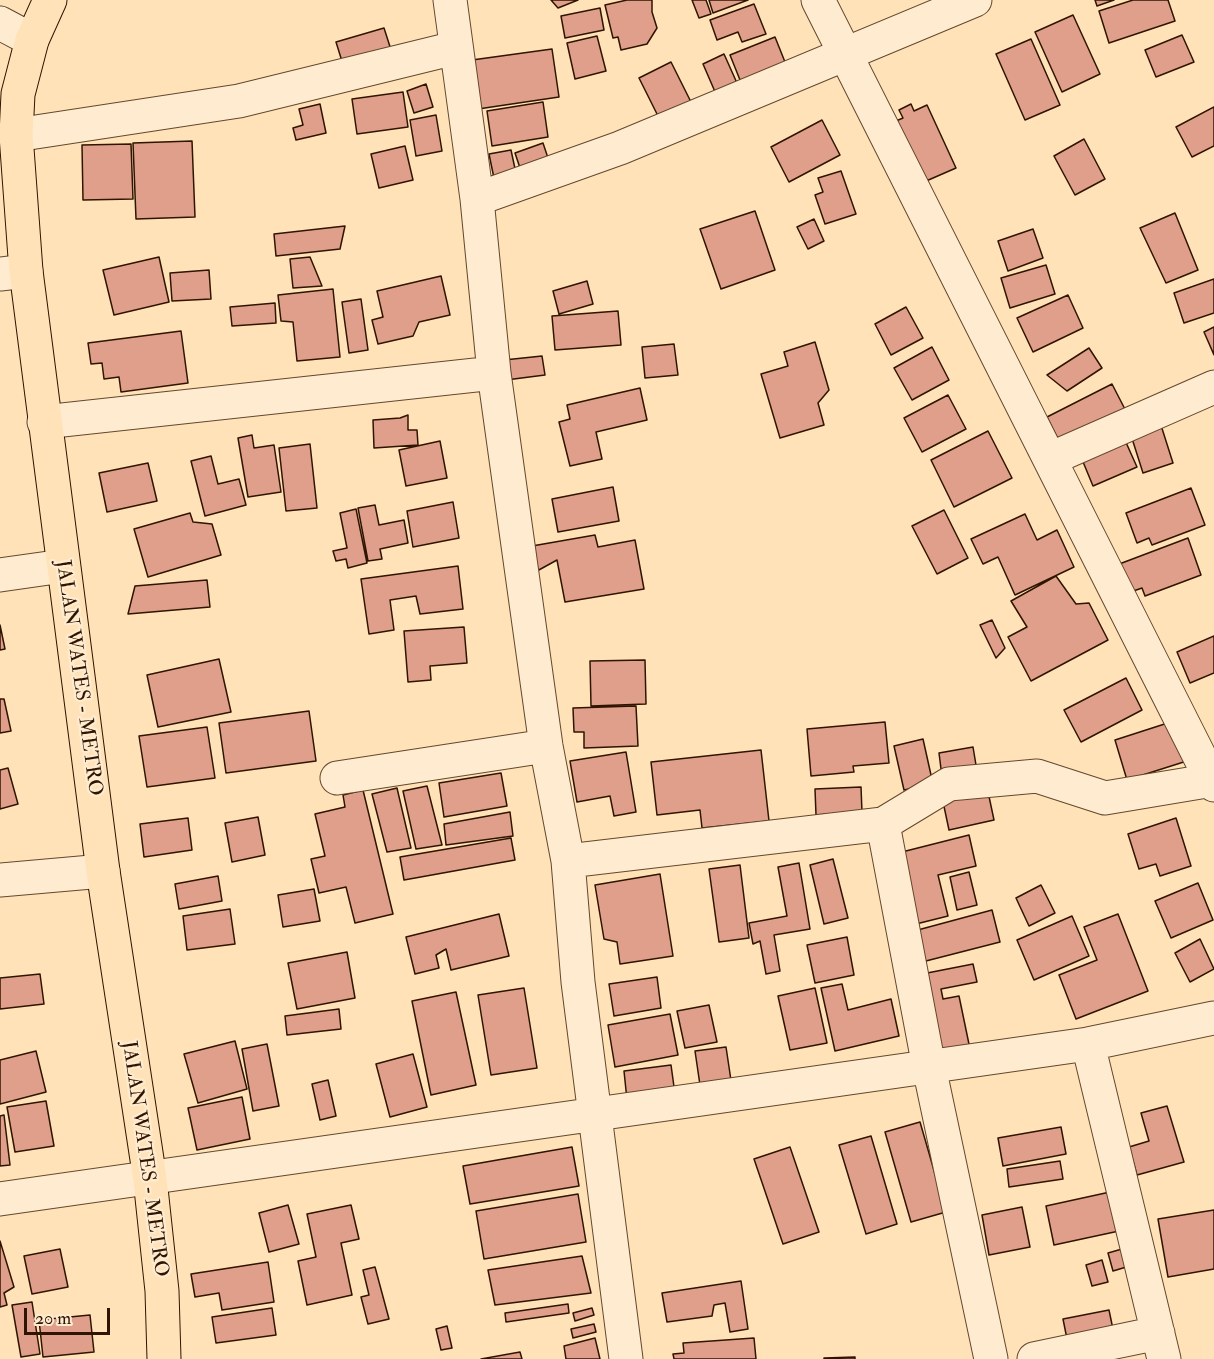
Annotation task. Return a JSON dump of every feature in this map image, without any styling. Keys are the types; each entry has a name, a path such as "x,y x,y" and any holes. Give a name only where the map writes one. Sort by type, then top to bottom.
{"main road":[{"name":"JALAN WATES - METRO","path":"50,0 9,94 16,135 13,273 44,422 103,871 150,1179 162,1291 164,1359"}],"street":[{"path":"450,0 477,199 494,373 546,746 568,861 578,982 593,1116 626,1359"},
{"path":"568,861 883,824 949,784 1037,776 1105,798 1213,783 818,0"},
{"path":"477,199 620,148 846,56 975,0"},
{"path":"0,23 32,40"},
{"path":"16,135 239,101 456,48"},
{"path":"44,422 494,373"},
{"path":"1050,459 1214,387"},
{"path":"0,575 63,566"},
{"path":"337,778 546,746"},
{"path":"883,824 929,1067 991,1359"},
{"path":"0,880 103,871"},
{"path":"0,1199 1088,1044 1214,1018"},
{"path":"1034,1359 1161,1346 1088,1044"}],"building":[{"path":"551,0 578,0 558,8"},
{"path":"627,0 652,0 652,12 657,28 647,44 621,50 618,37 613,38 605,5"},
{"path":"692,0 706,0 711,14 699,18"},
{"path":"709,0 748,0 713,13"},
{"path":"1095,0 1114,0 1097,6"},
{"path":"1133,0 1168,0 1175,21 1109,43 1099,11"},
{"path":"754,4 766,34 742,42 738,32 717,40 710,20"},
{"path":"600,8 604,30 565,38 561,16"},
{"path":"1073,15 1100,74 1062,92 1035,32"},
{"path":"384,28 393,56 345,71 336,42"},
{"path":"1182,35 1194,62 1156,77 1145,50"},
{"path":"597,36 606,71 575,79 567,43"},
{"path":"775,37 789,72 744,90 730,55"},
{"path":"1031,39 1060,105 1025,120 996,54"},
{"path":"552,49 559,97 478,109 472,60"},
{"path":"724,54 741,92 719,101 703,64"},
{"path":"671,62 693,106 661,122 639,78"},
{"path":"426,84 433,107 414,113 407,91"},
{"path":"403,92 408,127 357,134 352,99"},
{"path":"543,102 548,137 492,146 487,111"},
{"path":"320,104 326,133 296,140 293,128 303,125 299,109"},
{"path":"911,104 914,111 927,105 956,168 917,185 889,124 903,118 899,110"},
{"path":"1214,107 1214,146 1192,157 1176,127"},
{"path":"436,115 442,151 416,156 410,120"},
{"path":"822,120 840,155 789,182 771,147"},
{"path":"1084,139 1105,179 1075,195 1054,156"},
{"path":"192,141 195,217 136,219 133,143"},
{"path":"543,143 551,167 523,177 515,153"},
{"path":"131,144 133,199 83,200 82,145"},
{"path":"405,146 413,180 379,188 371,154"},
{"path":"511,150 517,178 495,183 489,154"},
{"path":"841,171 856,214 825,224 815,195 823,192 818,178"},
{"path":"755,211 775,270 721,289 700,229"},
{"path":"1175,213 1198,270 1166,283 1140,228"},
{"path":"814,219 824,241 808,249 797,227"},
{"path":"345,226 340,249 276,256 274,234"},
{"path":"1033,229 1043,258 1008,271 998,241"},
{"path":"159,257 169,302 114,315 103,270"},
{"path":"310,257 322,286 293,288 290,259"},
{"path":"1046,265 1055,294 1010,308 1001,278"},
{"path":"209,270 211,299 172,301 170,273"},
{"path":"441,276 450,315 419,322 413,336 378,344 372,320 383,317 377,291"},
{"path":"1214,279 1214,313 1184,323 1174,293"},
{"path":"587,281 593,304 559,314 553,291"},
{"path":"333,289 340,357 297,361 293,322 281,321 278,295"},
{"path":"1068,295 1083,328 1033,352 1017,318"},
{"path":"361,299 368,350 349,353 342,302"},
{"path":"275,303 276,323 232,326 230,307"},
{"path":"906,307 923,338 891,355 875,324"},
{"path":"618,311 621,345 555,350 552,316"},
{"path":"1214,327 1214,355 1204,332"},
{"path":"181,331 188,383 121,392 119,377 104,379 102,363 91,364 88,343"},
{"path":"815,342 829,390 818,403 824,425 780,438 761,374 788,366 784,352"},
{"path":"674,344 678,375 645,378 642,347"},
{"path":"932,347 949,380 912,400 894,368"},
{"path":"1089,348 1102,368 1067,391 1047,375"},
{"path":"542,356 545,375 506,380 504,360"},
{"path":"1112,384 1129,417 1064,451 1047,417"},
{"path":"640,388 647,420 596,432 602,459 570,466 559,422 570,419 567,405"},
{"path":"948,395 966,429 922,452 904,418"},
{"path":"408,415 408,430 417,430 418,445 374,448 373,420 400,418"},
{"path":"1159,419 1173,463 1143,473 1129,429"},
{"path":"988,431 1012,478 954,507 931,460"},
{"path":"252,435 254,448 274,445 281,492 248,497 238,438"},
{"path":"1124,438 1137,467 1093,486 1081,457"},
{"path":"440,441 447,478 406,486 399,450"},
{"path":"310,444 317,508 286,511 279,448"},
{"path":"211,456 218,484 239,479 246,505 205,516 191,461"},
{"path":"148,463 157,501 107,512 99,473"},
{"path":"613,487 619,521 558,532 552,499"},
{"path":"1191,488 1205,525 1152,545 1149,538 1137,543 1126,513"},
{"path":"453,502 459,538 413,547 407,511"},
{"path":"375,505 379,525 404,520 408,543 380,549 382,559 368,561 358,508"},
{"path":"356,509 367,563 348,568 346,559 336,561 333,551 347,548 340,513"},
{"path":"944,510 968,558 937,574 912,526"},
{"path":"190,513 193,522 212,524 221,555 148,577 134,529"},
{"path":"1025,514 1037,540 1057,530 1074,567 1015,595 998,557 983,564 971,539"},
{"path":"595,535 598,547 635,540 644,589 565,602 557,560 537,571 532,546"},
{"path":"1188,538 1201,575 1145,596 1142,588 1125,594 1114,566"},
{"path":"458,566 463,609 420,614 416,596 390,600 394,630 369,634 361,579"},
{"path":"1056,576 1076,604 1089,603 1108,640 1031,681 1008,637 1027,627 1011,601"},
{"path":"207,580 210,607 128,614 135,586"},
{"path":"992,620 1005,648 996,658 980,625"},
{"path":"0,625 5,649 0,650"},
{"path":"464,627 467,663 430,666 431,680 408,682 404,631"},
{"path":"1214,636 1214,673 1190,683 1177,652"},
{"path":"219,659 231,712 158,727 147,675"},
{"path":"645,660 646,704 591,706 590,661"},
{"path":"1126,678 1142,710 1081,742 1064,710"},
{"path":"0,699 4,699 11,731 0,733"},
{"path":"636,706 638,746 584,748 584,732 574,732 573,708"},
{"path":"309,711 316,761 226,773 219,723"},
{"path":"1177,720 1190,760 1127,780 1115,740"},
{"path":"885,722 889,763 853,766 854,772 811,776 807,729"},
{"path":"207,727 215,778 147,787 139,736"},
{"path":"923,739 933,784 904,790 894,746"},
{"path":"973,747 977,771 942,777 939,753"},
{"path":"761,750 769,821 702,828 700,810 657,815 651,762"},
{"path":"626,752 636,812 614,816 610,796 577,802 570,761"},
{"path":"8,768 18,804 0,809 0,770"},
{"path":"501,773 507,806 444,817 439,783"},
{"path":"427,786 442,845 416,849 403,791"},
{"path":"861,787 862,812 816,815 815,789"},
{"path":"987,787 994,820 949,830 942,797"},
{"path":"397,788 411,848 387,852 372,794"},
{"path":"363,790 393,914 355,923 346,887 319,893 311,859 325,856 315,814 345,807 343,795"},
{"path":"510,812 513,836 446,845 444,824"},
{"path":"258,817 265,855 232,862 225,823"},
{"path":"188,818 192,850 144,857 140,824"},
{"path":"1176,818 1191,866 1160,876 1156,864 1139,869 1128,834"},
{"path":"969,835 976,866 938,875 948,916 916,924 898,853"},
{"path":"511,838 515,860 404,880 400,857"},
{"path":"833,859 848,918 824,924 810,865"},
{"path":"799,863 810,929 774,935 780,971 766,974 760,941 753,944 749,923 787,916 778,867"},
{"path":"740,865 749,938 719,942 709,869"},
{"path":"969,872 977,905 957,910 950,877"},
{"path":"660,874 673,956 620,964 617,942 604,939 595,885"},
{"path":"218,876 222,901 179,909 175,884"},
{"path":"1198,883 1213,920 1171,938 1155,901"},
{"path":"1041,885 1055,913 1029,926 1016,898"},
{"path":"314,889 320,921 283,927 278,895"},
{"path":"230,909 235,944 187,950 183,916"},
{"path":"992,910 1000,942 922,962 914,931"},
{"path":"499,914 509,956 451,970 446,949 436,955 439,968 415,974 406,937"},
{"path":"1118,914 1148,991 1076,1019 1059,975 1097,960 1084,927"},
{"path":"1072,916 1089,956 1034,980 1017,940"},
{"path":"847,937 854,975 815,983 807,945"},
{"path":"1200,939 1214,969 1190,982 1175,953"},
{"path":"347,952 355,998 297,1009 288,963"},
{"path":"973,964 977,982 941,989 943,999 959,996 970,1049 933,1056 917,975"},
{"path":"40,974 44,1004 0,1009 0,978"},
{"path":"657,977 661,1008 614,1016 609,984"},
{"path":"842,984 848,1010 891,999 899,1036 835,1051 821,988"},
{"path":"524,988 537,1068 491,1075 478,995"},
{"path":"815,988 827,1043 790,1050 778,996"},
{"path":"456,992 476,1085 431,1095 412,1001"},
{"path":"709,1005 717,1042 685,1048 677,1011"},
{"path":"339,1009 341,1029 287,1035 285,1016"},
{"path":"670,1014 678,1055 615,1067 608,1025"},
{"path":"235,1041 247,1089 198,1103 184,1054"},
{"path":"267,1044 279,1106 253,1111 242,1049"},
{"path":"726,1047 732,1087 701,1092 695,1051"},
{"path":"36,1051 46,1092 0,1104 0,1060"},
{"path":"413,1054 427,1107 390,1117 376,1064"},
{"path":"671,1065 675,1094 627,1100 624,1071"},
{"path":"328,1080 336,1116 320,1120 312,1084"},
{"path":"242,1097 250,1139 197,1150 188,1108"},
{"path":"46,1101 54,1146 15,1152 7,1107"},
{"path":"1167,1106 1184,1162 1137,1175 1129,1147 1149,1141 1141,1113"},
{"path":"4,1115 10,1165 0,1166 0,1116"},
{"path":"920,1122 946,1212 911,1222 885,1132"},
{"path":"1061,1127 1066,1154 1003,1166 998,1138"},
{"path":"871,1136 897,1224 866,1234 839,1145"},
{"path":"572,1147 579,1186 470,1204 463,1166"},
{"path":"790,1147 819,1232 783,1244 754,1159"},
{"path":"1060,1161 1063,1179 1009,1187 1007,1169"},
{"path":"1110,1192 1119,1231 1054,1245 1046,1206"},
{"path":"578,1194 586,1242 484,1259 476,1211"},
{"path":"288,1205 299,1244 269,1252 259,1213"},
{"path":"351,1205 359,1239 341,1243 352,1295 307,1305 298,1261 316,1257 307,1214"},
{"path":"1022,1207 1030,1247 989,1255 982,1215"},
{"path":"1214,1210 1214,1269 1168,1277 1158,1219"},
{"path":"0,1241 14,1287 4,1293 7,1305 0,1307"},
{"path":"1129,1247 1133,1265 1113,1271 1108,1253"},
{"path":"60,1249 68,1287 32,1294 24,1256"},
{"path":"582,1256 591,1293 495,1305 488,1270"},
{"path":"1102,1260 1108,1282 1092,1286 1086,1265"},
{"path":"268,1262 274,1302 222,1310 219,1293 195,1297 191,1274"},
{"path":"375,1267 389,1319 368,1324 361,1297 369,1295 363,1270"},
{"path":"741,1281 748,1329 730,1332 725,1303 714,1305 712,1316 667,1322 662,1293"},
{"path":"32,1302 40,1354 21,1357 12,1305"},
{"path":"568,1304 569,1313 506,1322 505,1313"},
{"path":"272,1308 276,1335 216,1343 212,1317"},
{"path":"592,1308 594,1315 575,1321 573,1313"},
{"path":"1109,1310 1115,1339 1069,1349 1063,1319"},
{"path":"90,1315 94,1352 43,1357 39,1320"},
{"path":"594,1324 596,1332 573,1338 571,1329"},
{"path":"447,1326 452,1348 441,1350 436,1329"},
{"path":"595,1338 600,1359 566,1359 564,1346"},
{"path":"754,1338 756,1359 674,1359 673,1354 684,1353 683,1343"},
{"path":"520,1352 522,1359 481,1359"},
{"path":"855,1357 855,1359 824,1359 824,1358"}]}
